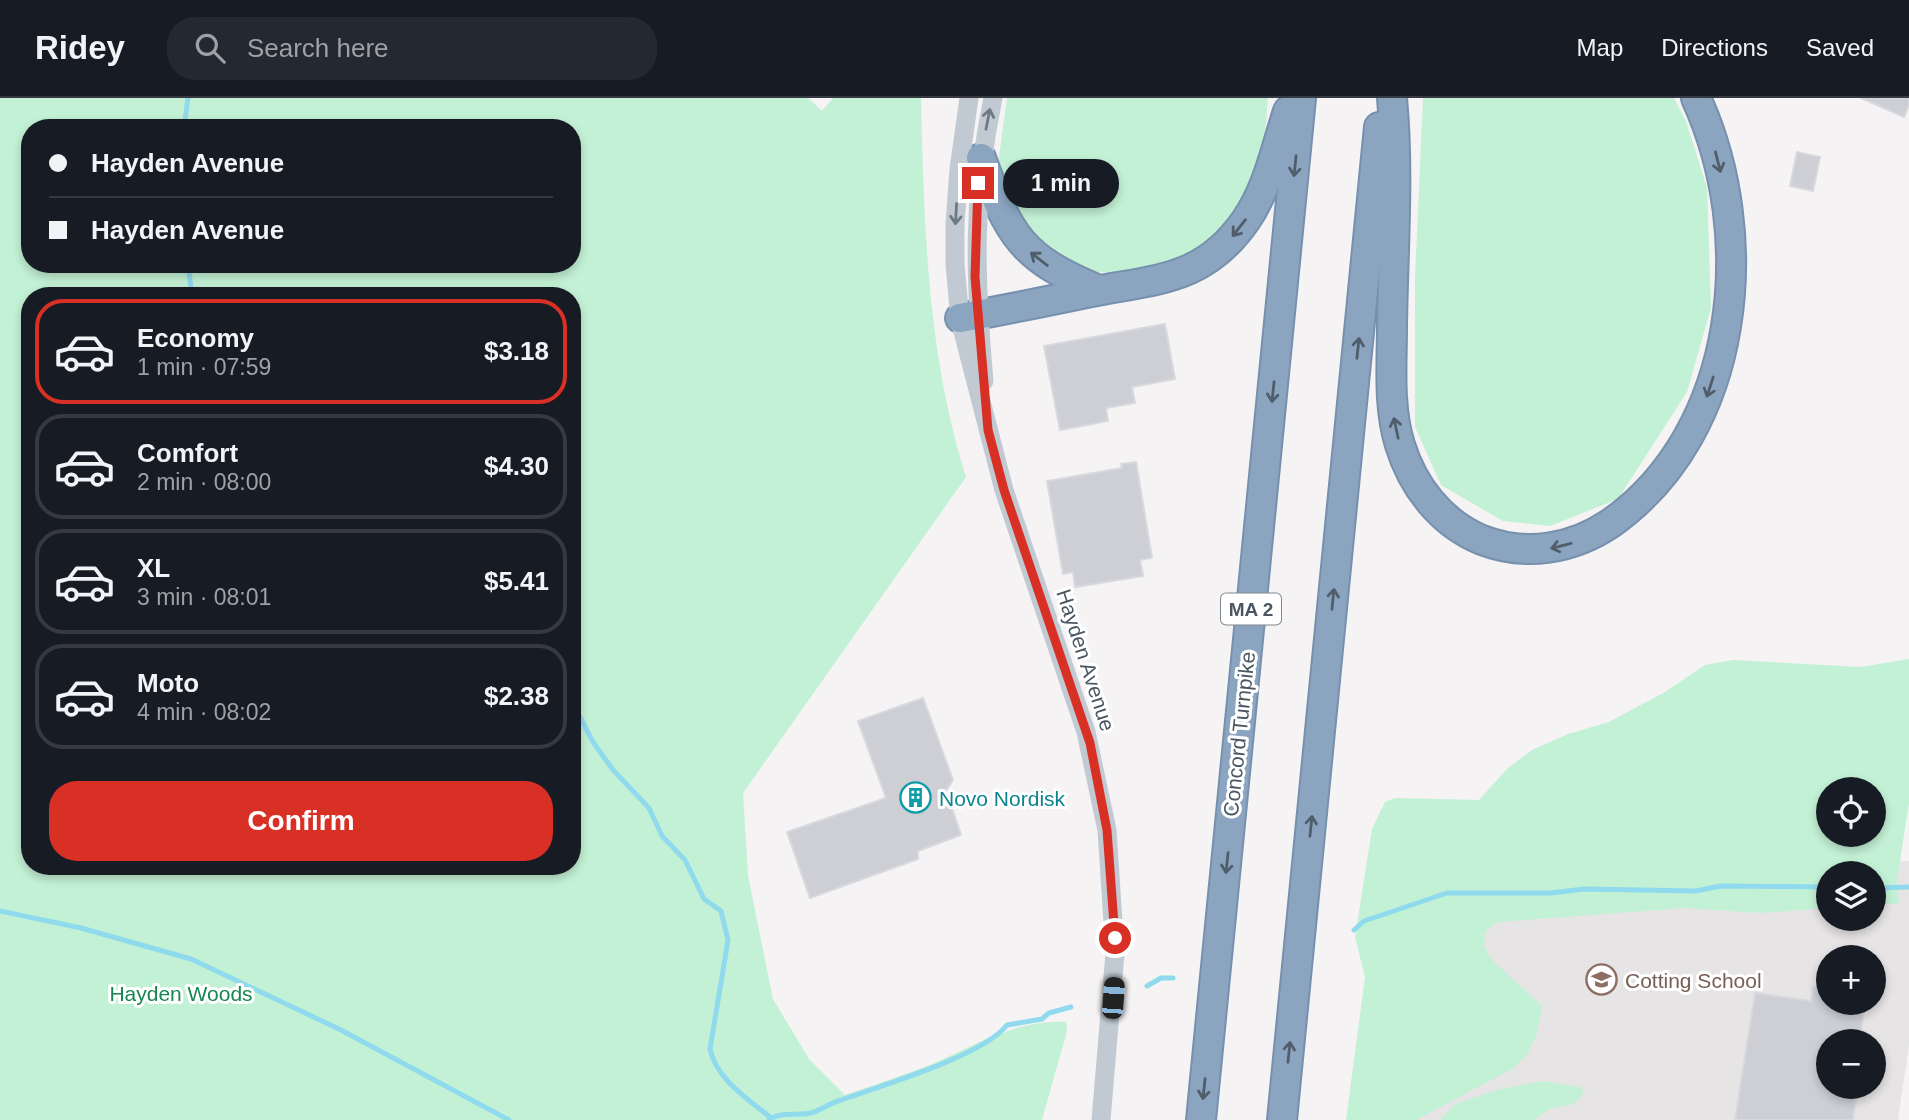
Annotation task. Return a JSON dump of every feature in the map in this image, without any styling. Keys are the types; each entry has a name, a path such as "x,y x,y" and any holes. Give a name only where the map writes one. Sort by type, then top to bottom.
{"highway":[{"path":"969,316 1173,278 1204,262 1226,244 1245,222 1261,192 1292,98"},
{"name":"Concord Turnpike","path":"1201,1120 1301,98"},
{"path":"1282,1120 1382,98"},
{"path":"1392,98 1396,144 1392,397 1401,447 1423,493 1449,521 1492,544 1531,550 1558,547 1586,537 1637,502 1679,453 1709,393 1726,325 1730,240 1719,164 1696,98"},
{"path":"981,158 1000,211 1023,245 1054,270 1099,290"}],"street":[{"name":"Hayden Avenue","path":"969,98 956,215 955,264 969,316 988,430 1004,490 1083,719 1107,830 1115,953 1101,1120"},
{"name":"Hayden Avenue","path":"969,316 981,158 993,98"}],"shaded area":[{"name":"Cotting School","path":"1909,861 1909,1045 1898,1120 1363,1120 1499,881 1816,866 1816,931 1886,931 1886,862"}],"green space":[{"name":"Hayden Woods","path":"0,98 808,98 822,111 833,98 921,98 926,242 935,336 953,430 966,477 743,793 748,876 773,999 809,1059 845,1095 927,1066 1011,1030 1047,1022 1066,1022 1067,1031 1042,1120 0,1120"},
{"path":"1007,98 1268,98 1263,160 1237,218 1192,255 1144,274 1078,271 1026,237 997,171"},
{"path":"1423,98 1674,98 1686,121 1707,188 1711,308 1687,392 1618,499 1550,526 1503,521 1441,485 1415,427 1415,278"},
{"path":"1909,659 1909,803 1896,887 1900,903 1886,904 1886,861 1816,861 1816,909 1761,913 1686,908 1498,922 1485,931 1484,947 1494,962 1542,1006 1537,1033 1527,1055 1512,1069 1416,1120 1346,1120 1365,977 1355,937 1372,829 1385,802 1395,798 1479,800 1507,769 1532,750 1568,734 1609,722 1665,692 1705,665 1733,660 1861,667"},
{"path":"1541,1081 1580,1087 1585,1092 1574,1104 1549,1109 1534,1120 1440,1120 1455,1104 1500,1089"}],"building":[{"path":"1861,98 1909,98 1909,105 1904,117"},
{"path":"1797,152 1820,157 1813,191 1790,186"},
{"path":"1165,324 1175,379 1132,387 1135,403 1106,408 1108,421 1060,430 1044,346"},
{"path":"1136,462 1152,558 1140,560 1143,576 1075,587 1073,572 1063,574 1047,481 1122,468 1121,464"},
{"name":"Novo Nordisk","path":"923,698 953,780 946,791 961,835 918,851 918,859 810,898 787,832 886,798 858,721"},
{"path":"1813,987 1816,988 1816,1015 1863,1015 1861,1029 1816,1029 1816,1099 1856,1099 1853,1120 1735,1120 1755,993 1811,1001"}],"waterway":[{"path":"185,119 188,98"},
{"path":"189,273 191,287"},
{"path":"581,719 613,770 649,808 662,836 685,860 704,899 721,911 728,940 710,1049 726,1079 771,1118"},
{"path":"1354,930 1364,921 1447,893 1551,893 1584,889 1696,891 1720,886 1816,887"},
{"path":"1886,888 1909,887"},
{"path":"0,911 81,928 191,959 341,1030 509,1120"},
{"path":"1147,986 1161,978 1173,978"},
{"path":"769,1120 784,1115 811,1113 837,1101 930,1069 976,1048 995,1037 1007,1025 1042,1019 1049,1013 1071,1007"}],"place":[{"name":"Novo Nordisk","path":"916,798"},
{"name":"Cotting School","path":"1602,980"}],"route":[{"path":"978,183 975,277 988,430 1004,490 1090,743 1107,830 1115,938"}]}
